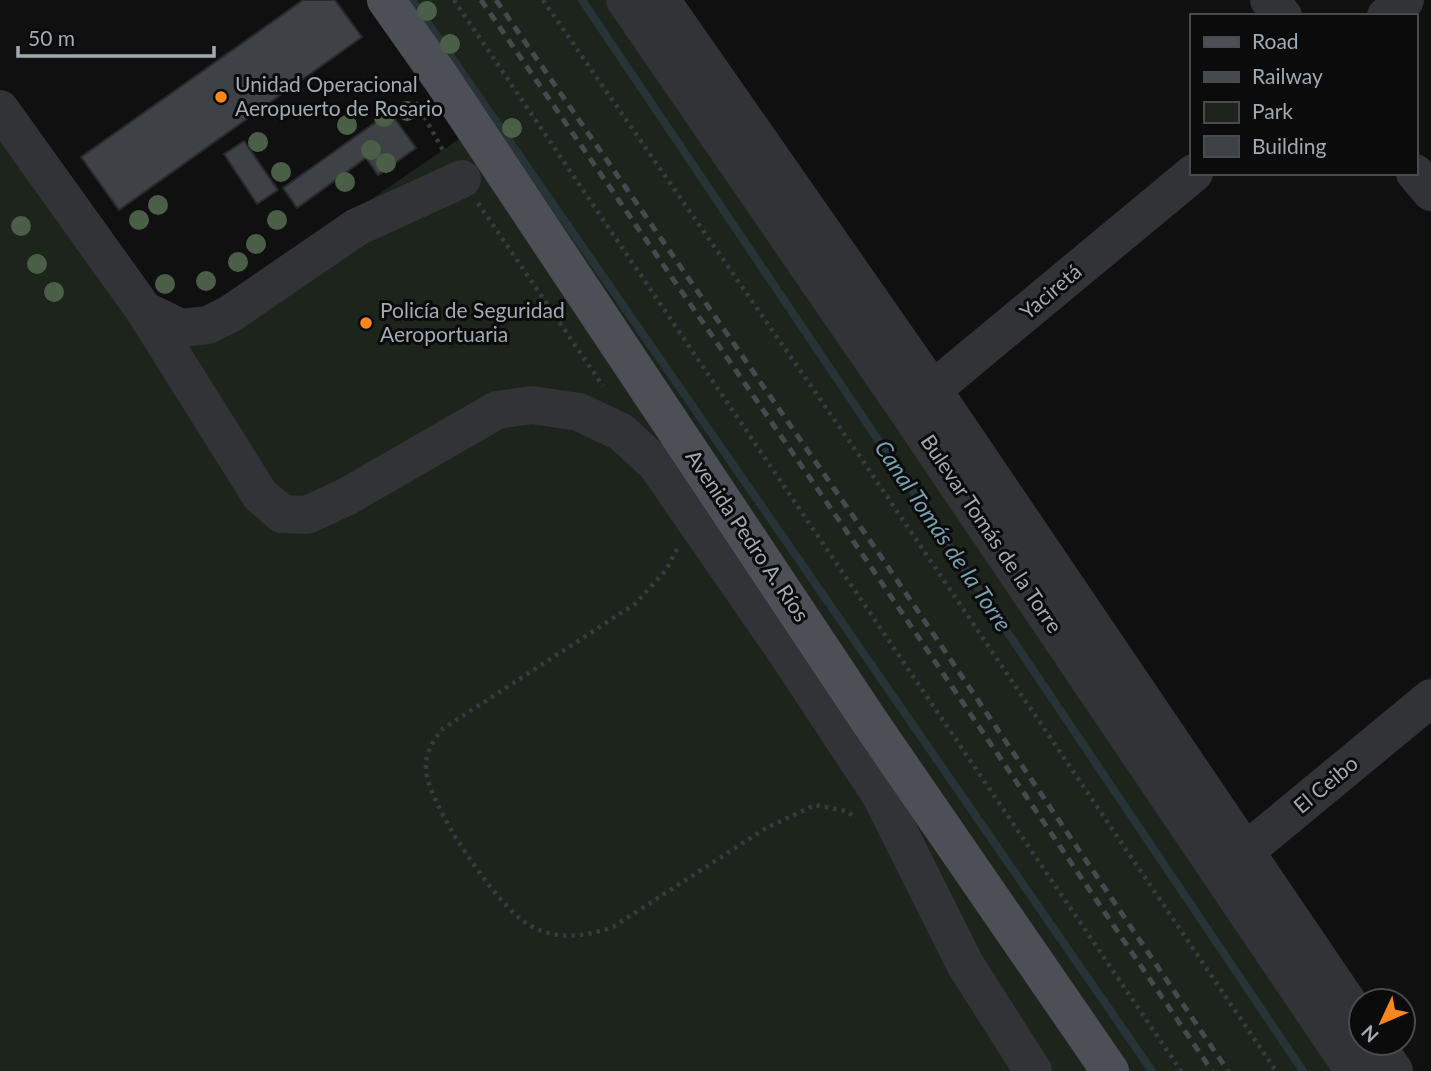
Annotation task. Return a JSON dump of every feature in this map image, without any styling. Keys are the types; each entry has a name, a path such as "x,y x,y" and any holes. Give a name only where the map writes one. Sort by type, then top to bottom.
{"main road":[{"name":"Avenida Pedro A. Ríos","path":"386,0 441,78 872,725 1110,1071"}],"street":[{"path":"1269,0 1281,14"},
{"path":"1388,14 1405,0"},
{"name":"Bulevar Tomás de la Torre","path":"641,3 920,400 1232,862 1354,1071"},
{"path":"0,109 144,310 260,495 282,514 307,515 346,497 498,410 532,405 579,412 621,432 656,464 880,794 965,964 1033,1071"},
{"name":"Yaciretá","path":"920,400 1192,175"},
{"path":"1417,175 1431,192"},
{"path":"144,310 181,328 208,325 230,314 357,227 462,179"},
{"name":"El Ceibo","path":"1232,862 1431,698"},
{"name":"Bulevar Tomás de la Torre","path":"1232,862 1347,1005"}],"path":[{"path":"454,0 1181,1071"},
{"path":"543,0 863,461 1276,1071"},
{"path":"410,90 434,138 609,395"},
{"path":"683,503 682,539 666,570 635,604 441,730 428,750 425,771 435,802 469,858 506,906 528,925 556,935 585,936 613,928 766,828 815,805 846,811 856,817"}],"green space":[{"path":"386,0 625,0 1354,1071 1110,1071"},
{"path":"0,99 169,338 462,137 700,503 1087,1071 0,1071"}],"building":[{"name":"Unidad Operacional Aeropuerto de Rosario","path":"303,0 335,0 362,37 119,210 81,157"},
{"path":"390,112 416,148 378,175 366,158 297,208 283,188"},
{"path":"244,141 278,190 257,204 224,154"}],"waterway":[{"path":"412,0 1152,1071"},
{"name":"Canal Tomás de la Torre","path":"582,0 1303,1071"}],"railway":[{"path":"481,0 867,561 1212,1071"},
{"path":"496,0 880,555 1228,1071"}],"place":[{"name":"Unidad Operacional Aeropuerto de Rosario","path":"221,97"},
{"name":"Policía de Seguridad Aeroportuaria","path":"366,323"}]}
